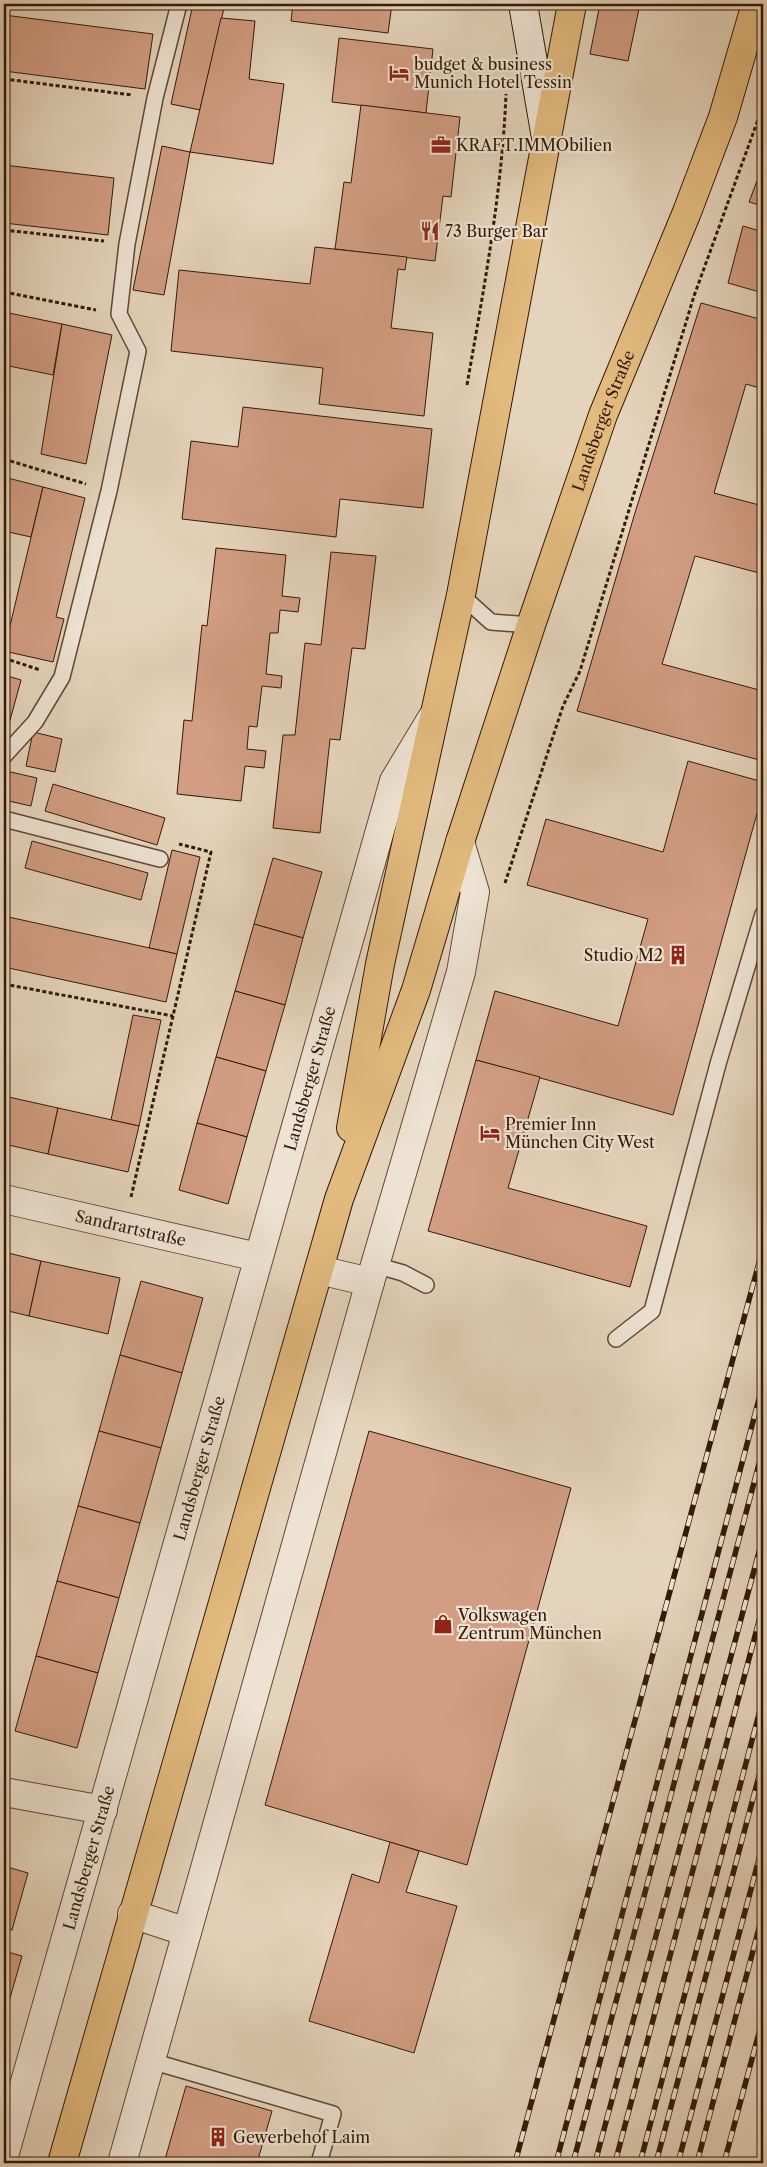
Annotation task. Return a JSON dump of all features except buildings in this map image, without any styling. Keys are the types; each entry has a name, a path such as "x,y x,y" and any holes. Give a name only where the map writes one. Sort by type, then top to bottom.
{"main road":[{"name":"Landsberger Straße","path":"339,1199 380,964 461,595 572,4"},
{"name":"Landsberger Straße","path":"62,2163 339,1199 416,990 460,842 531,625 603,415 687,212 723,117 756,4"}],"street":[{"path":"523,4 547,142"},
{"name":"Landsberger Straße","path":"4,2156 394,781 437,711"},
{"path":"122,2163 373,1274 461,972 475,892 460,842"},
{"name":"Sandrartstraße","path":"4,1199 258,1257"},
{"path":"319,1270 373,1274"},
{"path":"4,1792 103,1810"},
{"path":"132,1914 187,1932"}],"lane":[{"path":"4,756 35,722 62,677 108,491 138,351 119,314 127,244 155,98 178,4"},
{"path":"461,595 491,622 531,625"},
{"path":"4,819 160,859"},
{"path":"616,1339 652,1311 718,1064 763,914"},
{"path":"373,1274 403,1273 426,1285"},
{"path":"151,2060 333,2114 319,2163"}],"path":[{"path":"4,78 155,98"},
{"path":"466,392 493,235 504,142 507,84"},
{"path":"502,890 563,706 580,671 694,296 763,106"},
{"path":"4,230 127,244"},
{"path":"4,292 119,314"},
{"path":"4,459 108,491"},
{"path":"4,658 62,677"},
{"path":"124,1227 211,852 166,842 160,859"},
{"path":"4,984 173,1016"}],"railway":[{"path":"515,2163 763,1248"},
{"path":"556,2163 763,1384"},
{"path":"573,2163 763,1449"},
{"path":"595,2163 763,1537"},
{"path":"615,2163 763,1606"},
{"path":"640,2163 763,1699"},
{"path":"656,2163 763,1761"},
{"path":"678,2163 763,1844"},
{"path":"697,2163 763,1913"},
{"path":"724,2163 763,2018"}],"place":[{"name":"budget & business Munich Hotel Tessin","path":"399,73"},
{"name":"KRAFT.IMMObilien","path":"441,145"},
{"name":"73 Burger Bar","path":"430,231"},
{"name":"Studio M2","path":"678,955"},
{"name":"Premier Inn München City West","path":"490,1133"},
{"name":"Volkswagen Zentrum München","path":"443,1624"},
{"name":"Gewerbehof Laim","path":"218,2137"}]}
